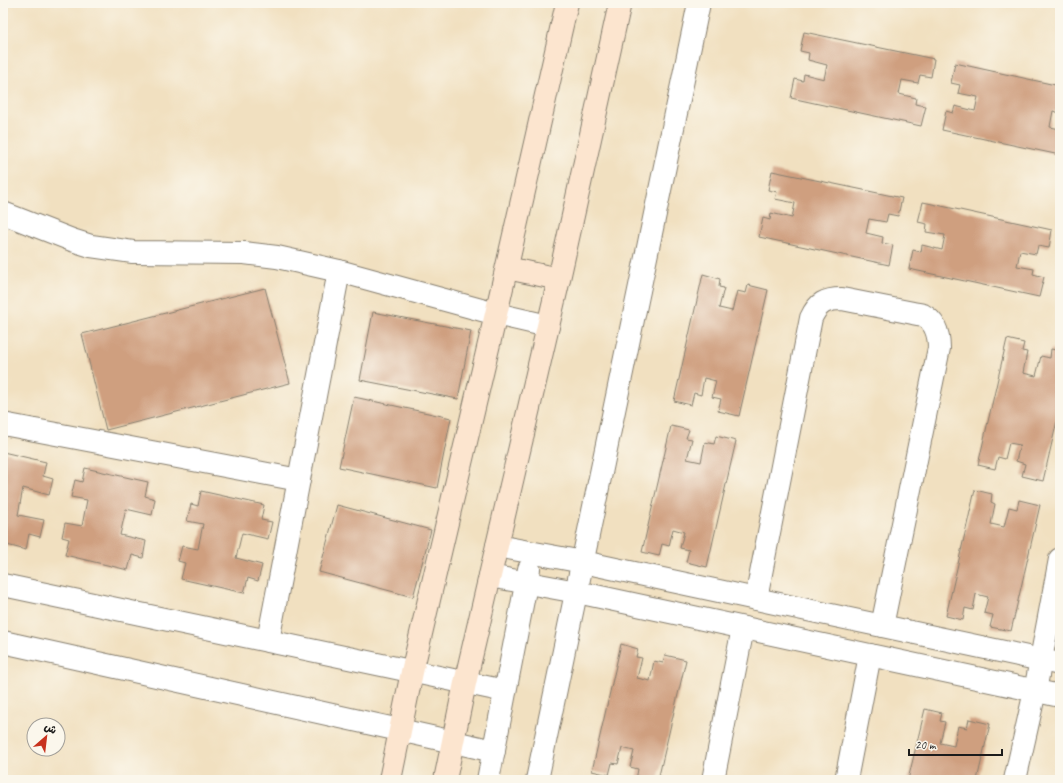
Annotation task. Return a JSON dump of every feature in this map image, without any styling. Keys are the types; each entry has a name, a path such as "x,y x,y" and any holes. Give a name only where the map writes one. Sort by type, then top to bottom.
{"street":[{"path":"390,780 412,672 507,268 567,3"},
{"path":"445,780 465,683 559,279 620,3"},
{"path":"537,780 699,3"},
{"path":"3,213 91,246 133,252 228,252 261,254 339,271 496,314 548,326"},
{"path":"507,268 559,279"},
{"path":"268,641 339,271"},
{"path":"756,599 811,318 815,309 832,299 842,299 913,313 923,316 931,322 937,329 939,339 882,626"},
{"path":"3,424 298,480"},
{"path":"497,546 583,562 1050,662"},
{"path":"488,780 532,552"},
{"path":"1016,780 1035,691 1050,662 1060,559"},
{"path":"490,576 576,592 1060,696"},
{"path":"3,585 505,691"},
{"path":"713,780 743,628"},
{"path":"3,642 494,751"},
{"path":"846,780 870,655"}],"building":[{"path":"804,32 934,59 931,77 920,75 918,83 902,80 899,94 916,98 915,104 926,106 921,126 791,98 795,79 803,81 804,74 824,79 827,65 808,60 809,53 800,51"},
{"path":"955,63 1060,86 1060,113 1053,111 1050,127 1060,129 1060,155 942,130 946,111 953,113 955,106 975,111 978,97 958,93 960,85 951,83"},
{"path":"772,171 902,198 898,216 888,214 886,222 869,219 866,233 883,237 882,243 893,245 889,265 759,237 763,218 770,220 771,213 792,218 795,203 775,199 777,192 768,190"},
{"path":"923,202 1052,230 1049,248 1038,246 1036,254 1020,251 1017,266 1034,269 1033,274 1044,277 1039,297 909,269 913,250 921,252 922,245 942,250 945,235 926,232 927,224 918,222"},
{"path":"703,274 720,279 719,287 724,288 719,308 732,311 737,291 746,293 748,285 768,290 739,416 718,411 721,399 712,397 716,381 704,378 701,395 694,393 691,405 674,401"},
{"path":"265,288 290,383 106,430 82,334"},
{"path":"373,312 471,331 458,399 360,380"},
{"path":"1007,339 1024,343 1022,351 1027,352 1023,373 1036,376 1041,356 1050,358 1051,349 1060,351 1060,408 1043,481 1022,476 1025,464 1016,461 1020,445 1009,443 1005,459 998,457 995,469 978,465"},
{"path":"354,397 451,418 437,488 339,467"},
{"path":"671,426 689,430 686,438 692,439 687,459 701,462 705,442 714,444 716,436 736,441 707,567 686,562 689,550 680,548 684,532 673,529 669,546 662,544 659,556 642,552"},
{"path":"3,452 46,462 43,476 53,479 49,495 23,488 18,515 44,520 40,537 29,534 26,550 3,544"},
{"path":"85,468 148,482 145,496 155,499 152,515 126,509 120,535 146,541 143,558 132,555 128,570 65,555 69,539 62,537 65,523 82,526 87,500 71,497 75,480 82,482"},
{"path":"975,490 992,494 991,502 995,504 991,524 1004,527 1009,507 1017,509 1019,500 1040,505 1011,631 990,627 993,615 984,613 988,597 976,594 973,610 965,608 963,620 946,616"},
{"path":"201,491 264,505 261,520 272,522 268,539 242,533 236,558 262,565 258,581 248,578 244,593 181,579 185,563 178,561 182,546 198,549 203,524 187,521 191,504 198,506"},
{"path":"337,505 431,530 413,597 319,572"},
{"path":"621,644 638,649 636,657 642,658 637,678 650,681 654,661 663,663 665,655 686,660 658,780 636,780 638,769 630,767 634,751 622,748 618,764 612,763 609,775 592,771"},
{"path":"925,709 942,713 940,721 945,722 940,743 954,746 958,726 967,728 969,719 990,724 977,780 908,780"}]}
